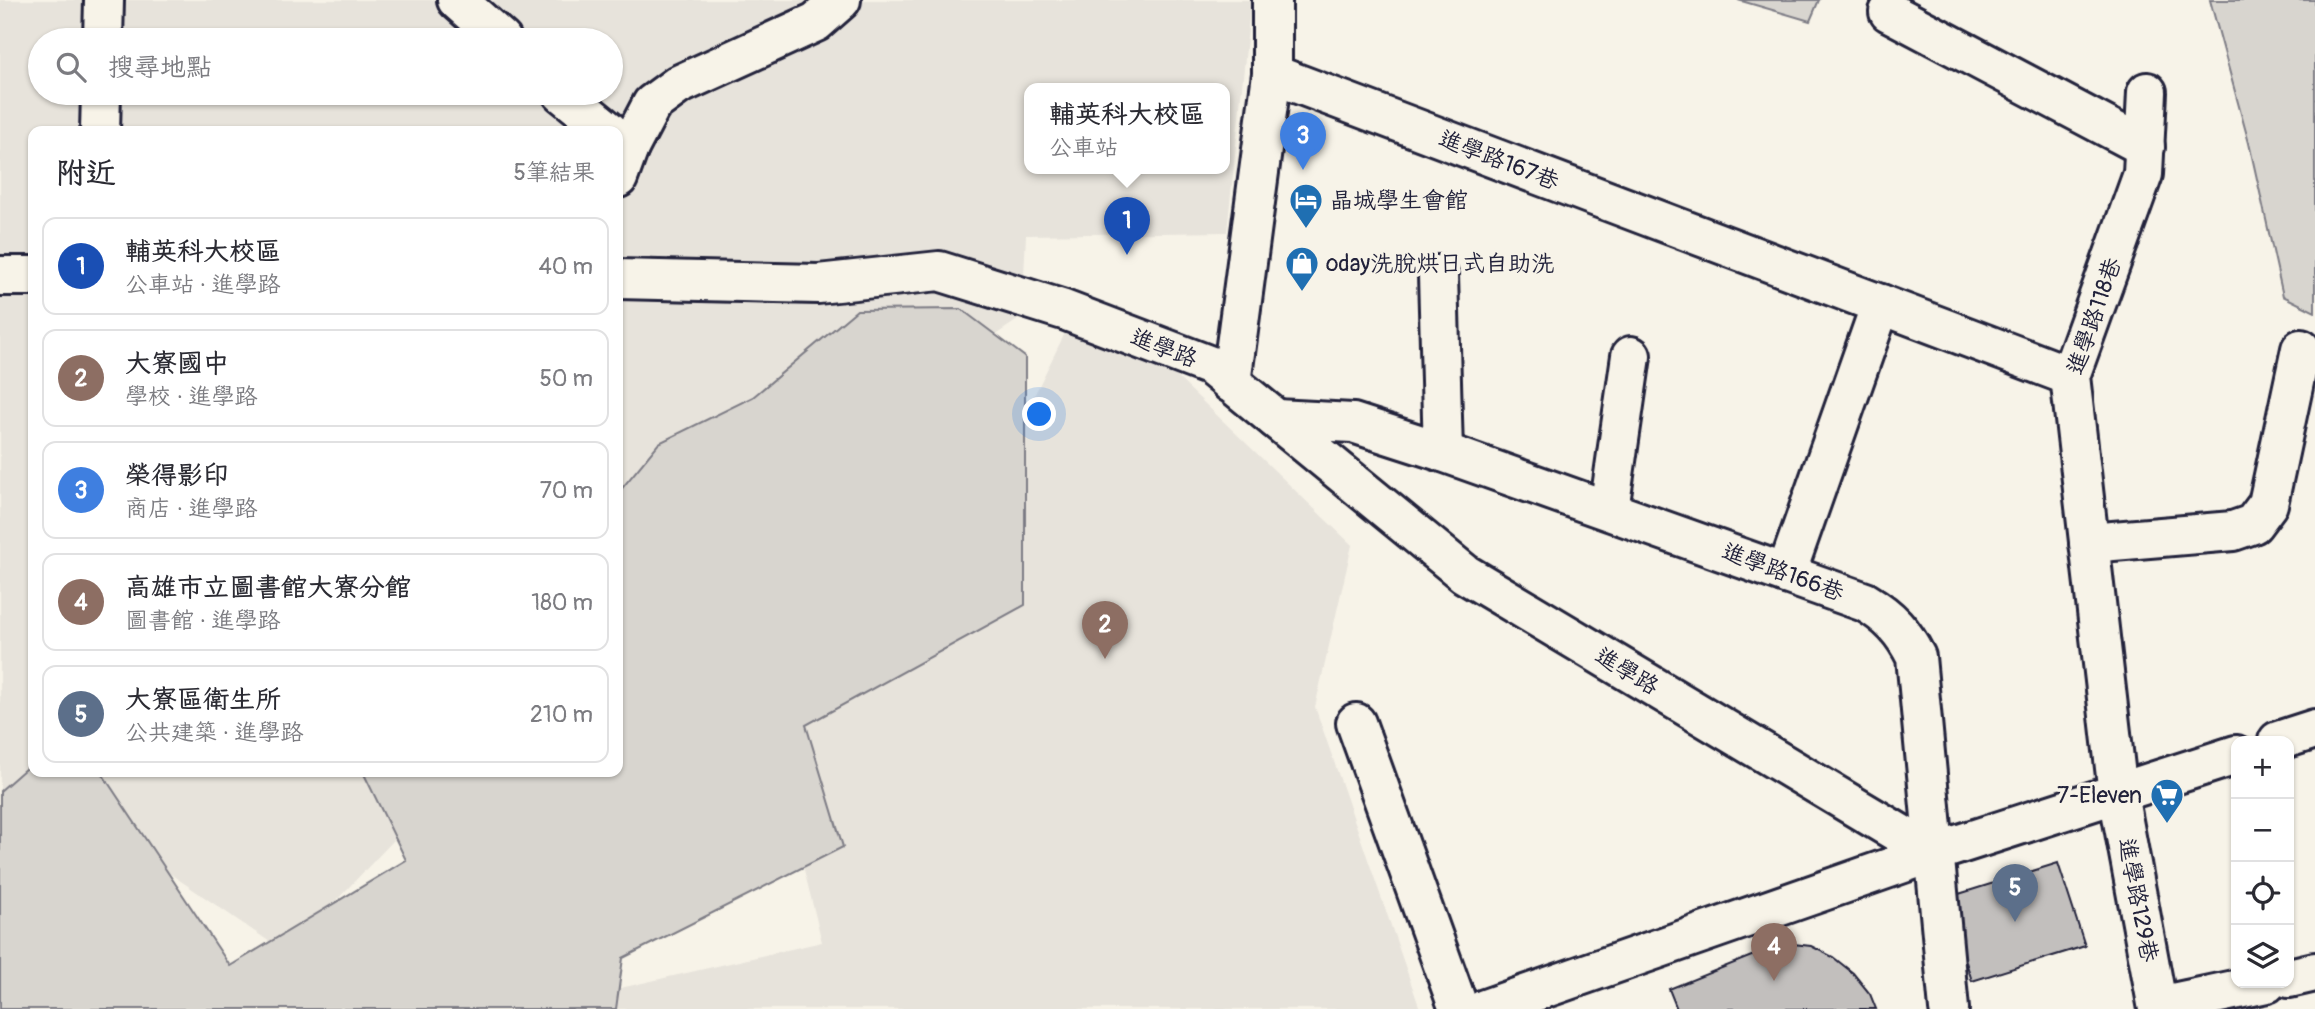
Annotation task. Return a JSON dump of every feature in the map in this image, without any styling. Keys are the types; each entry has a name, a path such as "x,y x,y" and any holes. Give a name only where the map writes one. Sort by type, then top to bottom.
{"street":[{"path":"103,28 104,0"},
{"path":"457,0 488,28"},
{"path":"623,142 652,104 678,85 816,22 841,0"},
{"path":"1231,383 1272,74 1272,0"},
{"path":"1889,12 2144,147"},
{"name":"進學路167巷","path":"1272,74 1881,304"},
{"name":"進學路118巷","path":"2118,794 2070,376 2143,174 2147,92"},
{"path":"100,126 101,105"},
{"path":"574,105 595,126"},
{"name":"進學路","path":"623,279 818,284 939,271 1064,310 1211,366 1465,574 1932,853"},
{"path":"1438,275 1443,452"},
{"path":"0,276 28,276"},
{"path":"1786,574 1881,304 2070,376"},
{"path":"2089,543 2233,531 2253,524 2268,504 2301,349"},
{"path":"1609,510 1631,356"},
{"name":"進學路166巷","path":"1276,419 1353,423 1609,510 1865,602 1887,615 1903,632 1916,657 1932,853 1949,1009"},
{"path":"1356,723 1459,1009"},
{"path":"2293,736 2315,729"},
{"path":"1485,1009 1932,853 2231,757"},
{"name":"進學路129巷","path":"2118,794 2158,1007 2244,988"},
{"path":"2294,977 2315,972"}],"shaded area":[{"path":"0,0 1251,0 1227,232 1026,235 1022,317 623,586 623,126 28,126 28,777 454,777 286,953 45,788 0,829"},
{"path":"1738,0 1819,0 1810,21"},
{"path":"2210,0 2315,0 2315,312 2283,296 2249,143"},
{"path":"961,309 1025,357 1025,605 806,725 843,847 623,958 616,1009 0,1009 0,791 28,766 28,777 104,777 230,966 406,860 365,777 623,777 623,487 659,443 753,397 857,310"},
{"path":"1065,333 1174,374 1352,545 1315,707 1420,1009 546,1009 546,1005 822,942 766,717 1001,463"}],"building":[{"path":"2058,863 2085,946 1972,981 1946,898"},
{"path":"1784,943 1811,946 1833,957 1853,973 1870,994 1876,1009 1677,1009 1669,989"}],"place":[{"name":"榮得影印","path":"1303,170"},
{"name":"晶城學生會館","path":"1306,230"},
{"name":"輔英科大校區","path":"1127,255"},
{"name":"oday洗脫烘日式自助洗","path":"1302,293"},
{"name":"大寮國中","path":"1105,659"},
{"name":"7-Eleven","path":"2167,825"},
{"name":"大寮區衛生所","path":"2015,922"},
{"name":"高雄市立圖書館大寮分館","path":"1774,981"}]}
